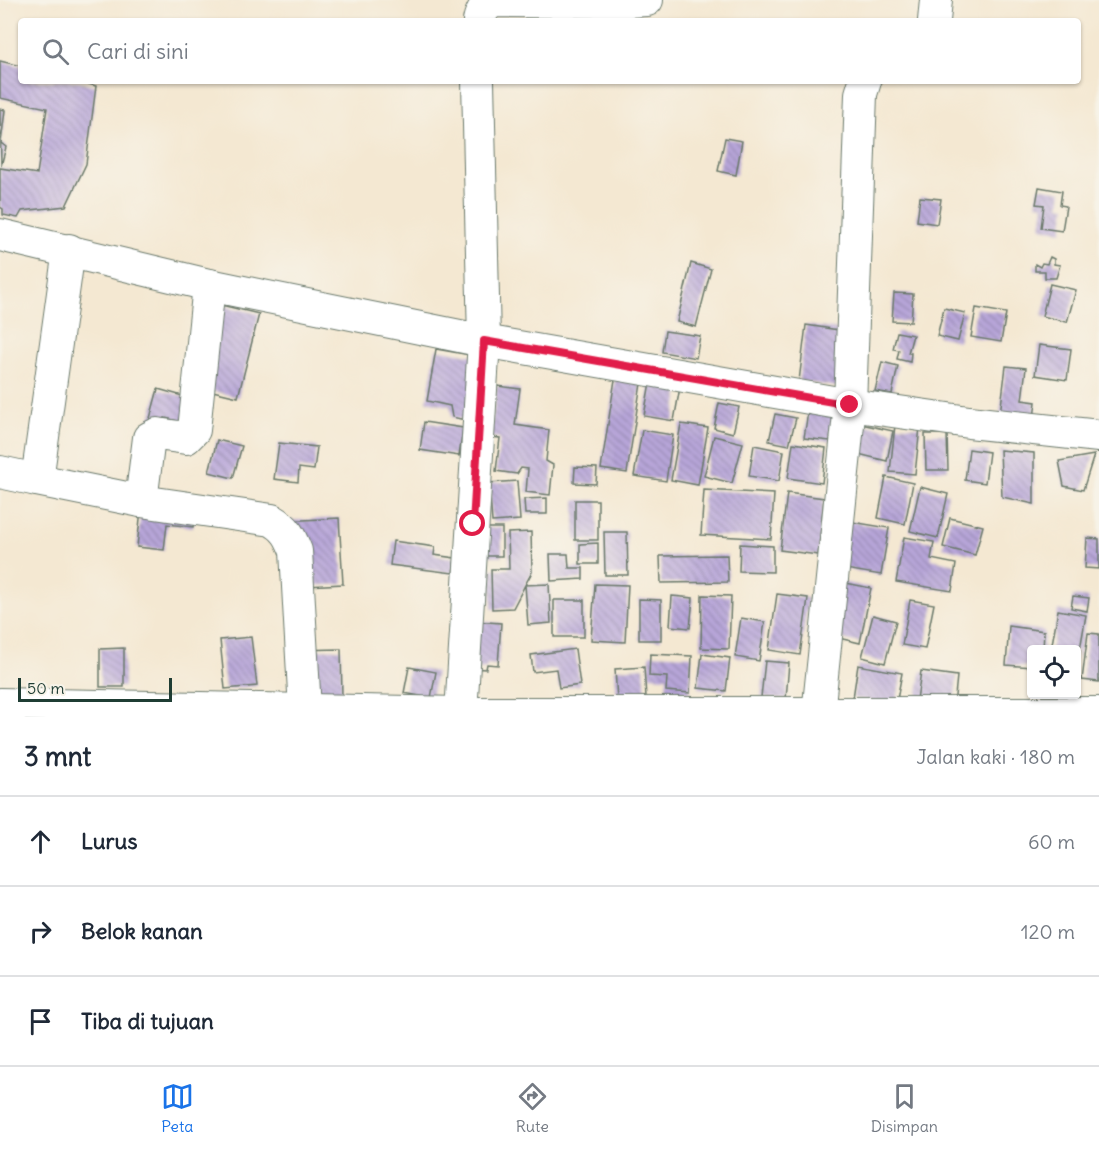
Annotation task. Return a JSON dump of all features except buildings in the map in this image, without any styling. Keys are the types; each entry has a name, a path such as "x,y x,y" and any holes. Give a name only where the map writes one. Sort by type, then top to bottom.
{"street":[{"path":"480,18 486,7 491,2 497,1 647,0"},
{"path":"934,18 936,0"},
{"path":"460,713 484,341 478,84"},
{"path":"818,714 850,405 861,94 864,84"},
{"path":"0,235 209,285 484,341 850,405 969,422 1099,436"},
{"path":"37,480 69,250"},
{"path":"141,501 149,438 157,434 186,438 194,430 209,285"},
{"path":"0,472 141,501 272,520 284,527 296,551 305,710"},
{"path":"0,704 460,713 1099,712"}],"route":[{"path":"473,524 484,341 850,405"}]}
